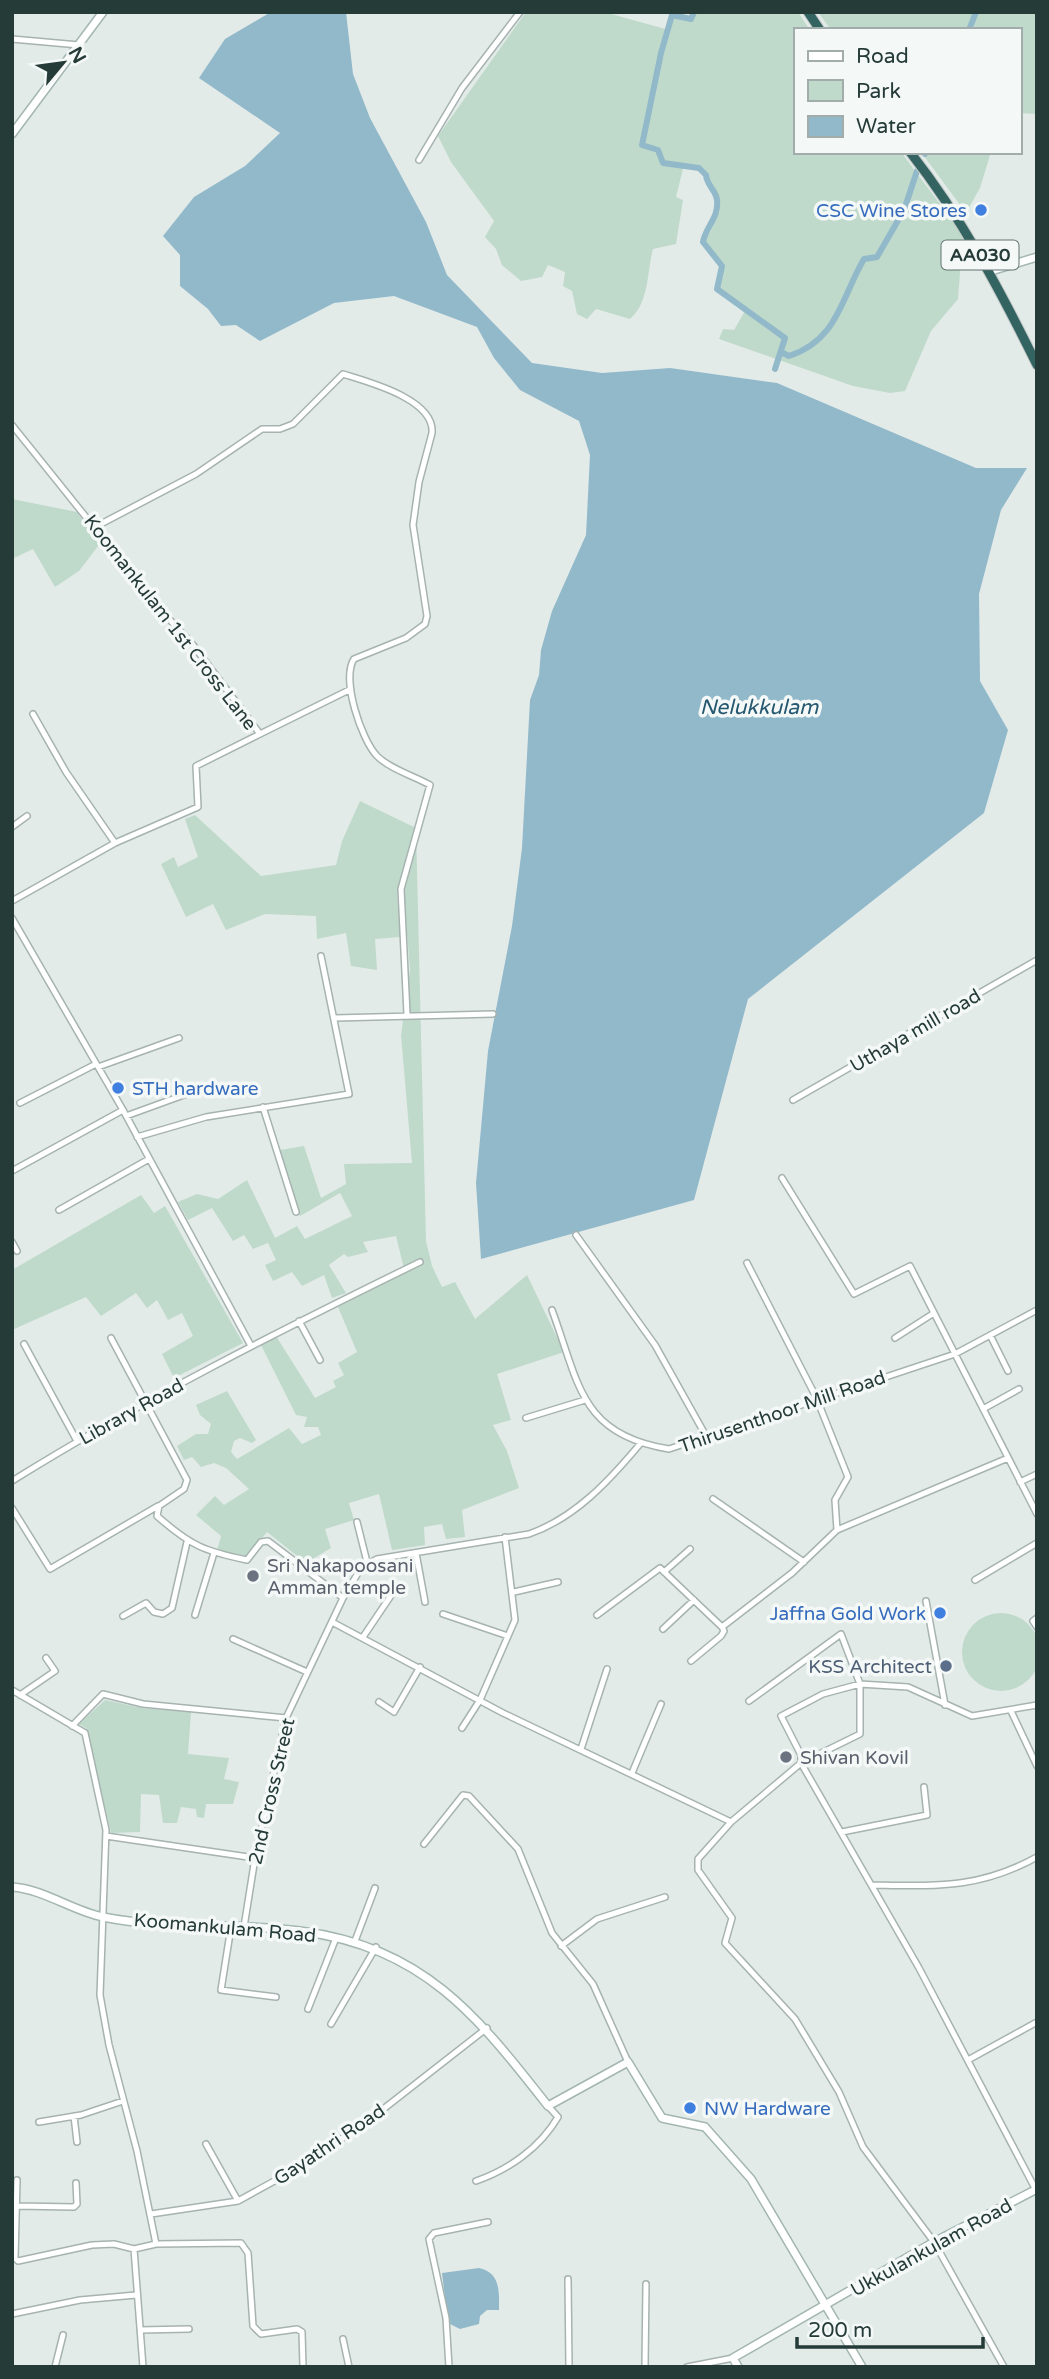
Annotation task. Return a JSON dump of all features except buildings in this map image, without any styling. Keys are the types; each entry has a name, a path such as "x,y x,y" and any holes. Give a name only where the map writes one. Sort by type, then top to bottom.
{"highway":[{"path":"808,12 819,28"},
{"name":"AA030","path":"912,154 936,186 990,271 1037,365"}],"street":[{"path":"12,134 103,12"},
{"path":"419,160 462,88 520,12"},
{"path":"12,38 80,45"},
{"path":"990,271 1037,257"},
{"path":"97,526 196,474 262,429 280,429 293,424 343,374 417,404 427,413 433,426 419,482 413,525 427,615 425,624 407,638 354,659 350,664 349,690 376,754 430,785 401,889 407,1014"},
{"name":"Koomankulam 1st Cross Lane","path":"12,425 97,526 159,608 202,656 260,734 196,766 198,807 115,843 12,901"},
{"path":"260,734 349,690"},
{"path":"33,714 66,772 115,843"},
{"path":"12,827 27,816"},
{"path":"12,918 124,1113 250,1344"},
{"path":"137,1137 206,1116 349,1094 321,956"},
{"name":"Uthaya mill road","path":"793,1100 1037,960"},
{"path":"335,1018 407,1014 493,1014"},
{"path":"20,1103 97,1066 179,1038"},
{"path":"12,1171 124,1113 203,1088"},
{"path":"263,1107 296,1212"},
{"path":"59,1210 149,1159"},
{"path":"782,1178 854,1294 910,1266 1037,1514"},
{"path":"576,1235 655,1345 706,1436"},
{"path":"12,1241 17,1251"},
{"name":"Library Road","path":"12,1481 77,1441 250,1344 420,1262"},
{"path":"747,1263 816,1397 848,1477 835,1500 837,1530"},
{"name":"Thirusenthoor Mill Road","path":"552,1310 586,1400 602,1424 640,1444 669,1449 816,1397 955,1354 1037,1310"},
{"path":"895,1338 934,1313"},
{"path":"299,1321 320,1360"},
{"path":"990,1335 1008,1371"},
{"path":"12,1508 50,1569 184,1489 187,1480 148,1402 111,1338"},
{"path":"24,1344 77,1441"},
{"path":"983,1409 1019,1389"},
{"path":"526,1418 586,1400"},
{"path":"356,1522 367,1562 544,1529 573,1510 611,1478 640,1444"},
{"path":"722,1627 804,1562 837,1530 1008,1458"},
{"path":"1020,1482 1037,1474"},
{"path":"713,1499 804,1562"},
{"path":"159,1506 157,1516 187,1542 215,1553 247,1560 261,1542 268,1541 343,1598"},
{"path":"462,1728 480,1700 515,1620 514,1592 505,1537"},
{"path":"122,1616 146,1602 154,1612 163,1614 172,1608 187,1542"},
{"path":"975,1580 1037,1543"},
{"path":"664,1572 690,1549"},
{"path":"195,1615 215,1553"},
{"path":"416,1553 425,1602"},
{"name":"2nd Cross Street","path":"244,1927 254,1858 286,1718 343,1598 367,1562"},
{"path":"597,1615 660,1568 724,1631 691,1661"},
{"path":"514,1592 558,1582"},
{"path":"363,1637 392,1594"},
{"path":"663,1629 694,1600"},
{"path":"926,1601 945,1705"},
{"path":"443,1614 508,1636"},
{"path":"1037,1618 1033,1621 1037,1627"},
{"path":"332,1622 480,1700 731,1822"},
{"path":"748,1701 841,1634 860,1684 860,1734 801,1763 731,1822 698,1859 698,1870 732,1918 725,1943 795,2019 839,2091 863,2147 934,2242 1004,2367"},
{"path":"233,1639 307,1672"},
{"path":"12,1699 17,1692 55,1671 46,1658"},
{"path":"379,1702 394,1712 420,1667"},
{"path":"582,1749 607,1669"},
{"path":"1036,2190 872,1885 801,1763 801,1755 781,1716 823,1694 860,1684 908,1687 972,1716 1037,1705"},
{"path":"17,1692 85,1733 106,1836 100,1995 108,2045 151,2214 156,2244"},
{"path":"72,1726 103,1694 143,1704 286,1718"},
{"path":"632,1773 661,1703"},
{"path":"1011,1711 1037,1766"},
{"path":"841,1830 843,1833 927,1815 924,1787"},
{"path":"424,1844 458,1798 469,1796 519,1849 544,1914 561,1946 593,1984 628,2062 662,2118 705,2127 751,2179 862,2367"},
{"path":"106,1836 254,1858"},
{"path":"872,1885 947,1886 978,1882 1037,1857"},
{"name":"Koomankulam Road","path":"12,1887 103,1917 300,1931 355,1941 376,1948 419,1970 486,2028 548,2106"},
{"path":"355,1941 375,1888"},
{"path":"561,1946 597,1919 665,1897"},
{"path":"231,1927 221,1990 276,1997"},
{"path":"308,2009 336,1938"},
{"path":"331,2024 376,1948"},
{"path":"968,2060 1037,2022"},
{"name":"Gayathri Road","path":"151,2214 238,2201 298,2168 368,2121 486,2028"},
{"path":"475,2181 500,2173 537,2143 558,2118 548,2106 628,2062"},
{"path":"39,2122 74,2116 123,2101"},
{"path":"74,2116 77,2142"},
{"path":"206,2144 238,2201"},
{"path":"17,2180 18,2262 92,2245 114,2244 134,2249 156,2244 241,2243 248,2253 253,2326 261,2334 297,2329 302,2332 303,2367"},
{"path":"17,2206 74,2207 77,2204 76,2183"},
{"name":"Ukkulankulam Road","path":"733,2358 934,2242 1036,2190"},
{"path":"449,2367 446,2318 429,2239 434,2233 488,2222"},
{"path":"134,2249 144,2367"},
{"path":"568,2279 569,2367"},
{"path":"645,2367 646,2284"},
{"path":"12,2314 80,2300 136,2295"},
{"path":"139,2330 190,2329"},
{"path":"55,2367 63,2335"},
{"path":"343,2339 349,2367"},
{"path":"690,2366 733,2358 738,2367"}],"green space":[{"path":"526,12 604,12 669,30 674,18 693,20 696,12 798,12 809,28 794,28 794,154 902,154 963,235 958,299 931,331 905,391 890,393 853,386 719,339 723,329 734,330 745,311 719,288 723,265 705,241 718,210 716,195 700,167 684,165 676,197 683,200 676,244 653,249 641,305 630,319 596,309 587,319 577,314 572,291 563,286 565,272 548,265 542,277 521,281 502,265 496,249 485,237 494,221 451,162 438,136"},
{"path":"818,12 1037,12 1037,114 1021,113 1021,28 830,28"},
{"path":"922,154 990,154 980,188 966,213"},
{"path":"12,499 77,512 99,545 79,571 55,587 33,549 12,559"},
{"path":"360,801 416,828 426,1241 432,1266 442,1287 455,1282 475,1319 527,1275 564,1352 497,1374 511,1420 493,1425 507,1451 519,1488 462,1510 465,1537 446,1539 442,1524 424,1527 425,1545 392,1550 379,1494 349,1503 354,1520 325,1529 331,1548 306,1563 267,1532 247,1556 217,1551 221,1536 196,1515 215,1496 224,1505 249,1489 226,1468 214,1463 201,1467 192,1457 184,1460 177,1446 196,1434 208,1434 211,1424 200,1415 196,1405 227,1391 256,1440 252,1443 240,1438 234,1441 231,1452 237,1459 289,1428 302,1444 321,1435 318,1427 304,1427 307,1417 296,1415 261,1345 276,1336 315,1398 336,1387 333,1381 344,1375 338,1363 357,1352 338,1307 405,1273 396,1236 363,1242 368,1252 348,1257 344,1254 329,1265 346,1293 332,1298 324,1275 302,1286 292,1272 273,1281 265,1265 276,1260 268,1243 253,1249 244,1235 233,1241 212,1208 188,1220 178,1202 197,1194 218,1199 247,1180 275,1238 297,1226 305,1239 352,1216 340,1193 300,1216 280,1150 304,1146 321,1198 346,1184 344,1164 412,1163 401,1035 410,970 402,873 397,895 400,937 375,939 377,970 351,966 346,933 317,939 316,916 265,914 226,930 213,904 186,917 161,864 174,857 178,867 198,857 185,819 195,815 261,876 336,865 342,841"},
{"path":"141,1195 154,1213 165,1206 243,1343 174,1378 162,1354 193,1336 182,1313 168,1320 157,1300 147,1308 136,1293 101,1316 86,1297 12,1330 12,1270"},
{"path":"1001,1613 1016,1616 1029,1624 1037,1637 1040,1652 1037,1667 1029,1680 1016,1688 1001,1691 986,1688 973,1680 965,1667 962,1652 965,1637 973,1624 986,1616"},
{"path":"105,1700 142,1708 191,1712 188,1754 229,1758 224,1779 239,1782 233,1804 206,1804 204,1818 197,1817 196,1809 181,1807 177,1823 163,1823 159,1795 141,1794 140,1832 111,1833 86,1728 79,1724"}],"water":[{"name":"Nelukkulam","path":"271,12 346,12 353,74 370,118 426,222 447,275 532,363 602,373 670,368 777,383 976,468 1027,468 1001,510 979,594 980,681 1008,730 984,813 748,999 694,1200 481,1259 476,1183 488,1051 512,926 522,848 530,700 539,675 541,650 552,611 586,535 590,455 579,421 520,390 494,358 477,327 394,296 334,303 260,341 236,325 221,326 208,309 180,286 180,255 163,236 194,197 245,166 280,133 199,78 225,39"},
{"path":"479,2268 495,2279 499,2310 487,2310 480,2316 479,2324 460,2329 448,2323 442,2273"}],"waterway":[{"path":"694,12 691,19 672,15 661,53 642,145 658,150 663,163 699,168 706,175 717,206 703,242 722,266 717,289 785,338 775,369"},
{"path":"970,28 976,12"},
{"path":"781,352 789,356 805,349 828,329 864,259 877,257 904,210 917,171"}],"place":[{"name":"CSC Wine Stores","path":"981,210"},
{"name":"STH hardware","path":"118,1088"},
{"name":"Sri Nakapoosani Amman temple","path":"253,1576"},
{"name":"Jaffna Gold Work","path":"940,1613"},
{"name":"KSS Architect","path":"946,1666"},
{"name":"Shivan Kovil","path":"786,1757"},
{"name":"NW Hardware","path":"690,2108"}]}
